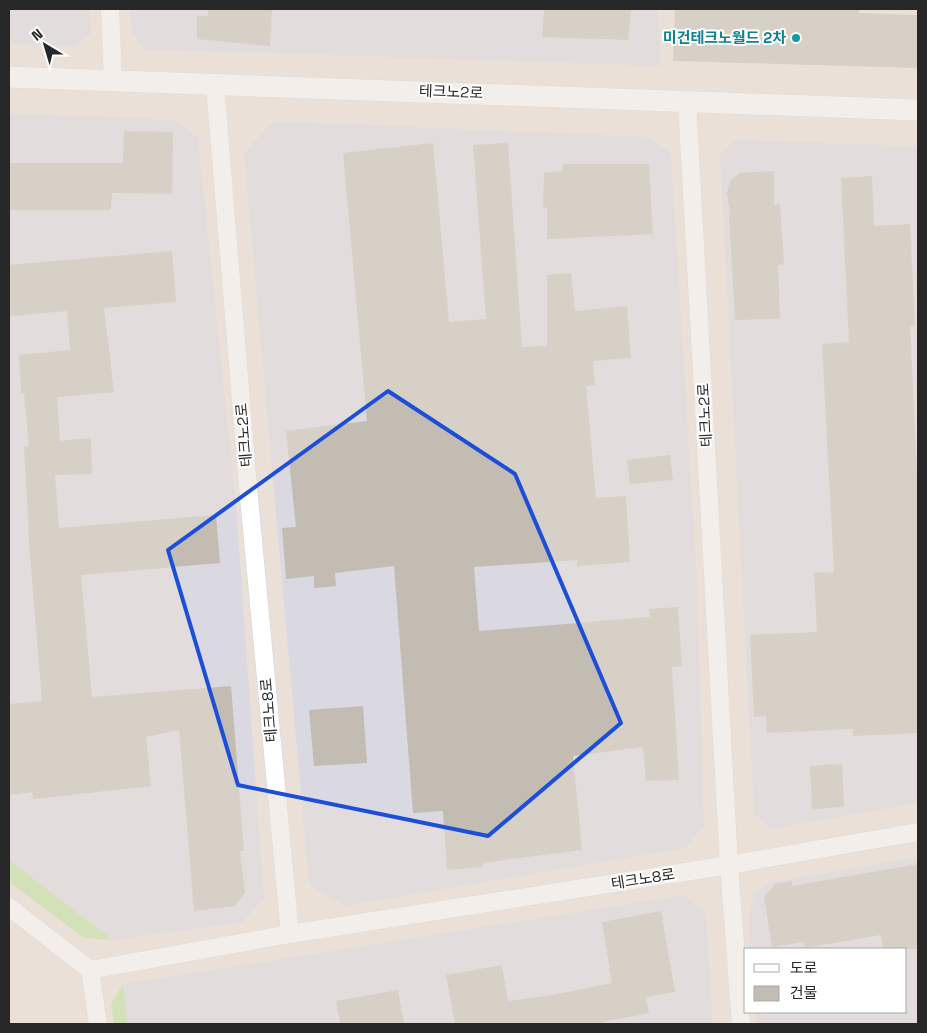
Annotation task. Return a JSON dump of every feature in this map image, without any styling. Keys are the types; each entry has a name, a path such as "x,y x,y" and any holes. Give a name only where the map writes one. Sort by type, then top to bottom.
{"street":[{"path":"110,9 113,80"},
{"name":"테크노2로","path":"9,77 918,110"},
{"name":"테크노2로","path":"215,84 248,486"},
{"name":"테크노2로","path":"687,101 729,865"},
{"name":"테크노8로","path":"248,486 290,934"},
{"name":"테크노8로","path":"90,970 290,934 729,865 918,832"},
{"path":"729,865 741,1024"},
{"path":"9,907 90,970 98,1024"}],"highlighted area":[{"path":"388,391 515,474 621,723 488,836 238,785 168,550"}],"shaded area":[{"path":"9,9 90,9 91,33 76,47 9,44"},
{"path":"130,9 658,9 661,66 144,49 132,34"},
{"path":"9,113 176,120 198,138 236,504 264,898 243,922 113,940 9,860"},
{"path":"273,121 648,137 671,152 697,579 704,827 685,848 345,906 309,885 244,153"},
{"path":"734,140 918,146 918,803 771,829 754,814 720,155"},
{"path":"918,857 918,1024 757,1024 755,1013 907,1013 907,948 749,948 749,909 756,891 772,882"},
{"path":"685,895 706,914 713,1024 128,1024 123,984"}],"green space":[{"path":"9,860 113,940 84,938 9,882"},
{"path":"123,984 128,1024 114,1024 111,1004"}],"building":[{"path":"208,9 272,9 270,46 197,39 197,16 208,16"},
{"path":"544,9 631,9 628,40 542,37"},
{"name":"미건테크노월드 2차","path":"675,9 859,9 859,13 918,15 918,68 673,61"},
{"path":"124,131 173,132 172,194 112,193 111,210 9,210 9,163 123,163"},
{"path":"433,143 449,322 486,319 473,145 508,143 522,347 547,346 547,275 571,273 575,311 627,306 631,358 593,361 595,385 586,386 596,498 626,496 630,562 577,566 577,560 474,567 479,631 650,617 649,609 678,607 682,666 672,667 679,780 646,781 643,747 573,756 582,850 482,863 483,867 447,870 443,811 413,813 394,566 335,573 336,586 314,588 314,576 286,579 282,528 296,527 286,431 367,421 343,153"},
{"path":"563,164 649,164 653,234 547,239 547,207 543,208 544,173 562,171"},
{"path":"774,171 774,205 780,204 784,264 778,265 780,319 735,320 730,213 727,193 730,181 740,173"},
{"path":"872,176 874,226 910,224 915,326 910,326 918,493 918,733 853,736 853,729 767,733 766,716 754,717 750,635 817,632 814,573 834,572 822,344 849,342 841,178"},
{"path":"172,251 176,302 104,308 114,392 57,397 60,441 91,438 92,474 55,475 59,528 216,515 220,563 81,575 92,697 231,686 244,851 240,851 245,893 235,906 194,911 179,730 146,737 151,786 33,799 32,792 9,795 9,704 42,701 28,531 24,447 29,446 24,393 21,393 19,355 70,350 67,311 10,316 9,265"},
{"path":"670,455 673,480 630,484 627,460"},
{"path":"363,706 367,763 314,766 309,710"},
{"path":"842,764 844,807 812,809 810,766"},
{"path":"918,864 918,949 883,948 881,935 805,948 804,942 772,947 764,897 775,884 792,881 792,886"},
{"path":"661,911 675,992 646,997 649,1013 603,1022 604,1024 455,1024 446,975 502,965 508,1001 552,995 612,983 602,922"},
{"path":"398,990 404,1024 340,1024 336,1001"}],"place":[{"name":"미건테크노월드 2차","path":"796,38"}]}
